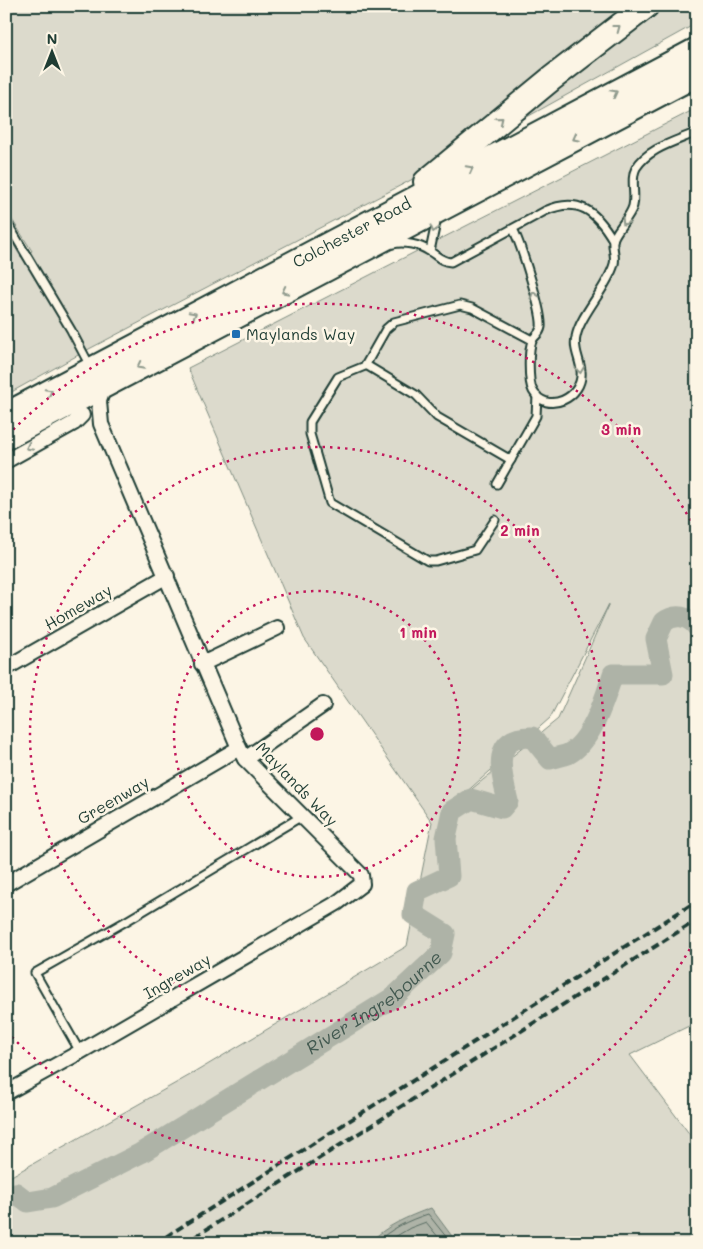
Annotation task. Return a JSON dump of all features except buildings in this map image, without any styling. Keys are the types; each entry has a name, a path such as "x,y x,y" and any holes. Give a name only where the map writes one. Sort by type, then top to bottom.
{"highway":[{"path":"396,208 535,92 646,6"},
{"name":"Colchester Road","path":"6,437 50,414 99,383 396,208 697,50"},
{"name":"Colchester Road","path":"6,415 99,383 310,278 697,74"}],"street":[{"name":"Colchester Road","path":"6,461 84,416 99,383"},
{"name":"Maylands Way","path":"99,383 101,424 167,576 202,664 242,753 361,875 362,884"},
{"path":"50,414 84,416 94,419 101,424"},
{"name":"Homeway","path":"6,668 167,576"},
{"path":"202,664 277,628"},
{"name":"Greenway","path":"6,884 242,753 323,705"},
{"name":"Ingreway","path":"6,1093 337,903 362,884"}],"lane":[{"path":"613,240 628,218 633,205 634,175 644,159 656,150 697,132"},
{"path":"310,278 360,260 397,243 404,242 430,251 436,258 450,262 513,229 555,207 571,205 583,208 603,223 613,240 614,264 576,337 575,349 581,370 581,380 577,390 570,398 562,401 548,402 537,396 533,390 530,375 532,340 539,333 541,320 521,246 513,229"},
{"path":"430,251 433,230 441,208"},
{"path":"6,221 71,330 99,383"},
{"path":"495,520 475,550 432,562 330,503 310,434 310,422 338,377 366,366 390,325 454,306 472,308 521,336 532,340"},
{"path":"366,366 416,394 436,417 511,460"},
{"path":"497,484 536,416 537,396"},
{"path":"80,1052 35,973 302,816"}],"shaded area":[{"path":"6,6 697,6 697,23 451,159 89,349 6,395 6,232 21,257 32,251 6,210"},
{"path":"697,108 697,1022 630,1055 697,1144 697,1243 6,1243 6,1179 192,1074 407,946 432,822 304,638 188,368","holes":["609,604 558,719 446,810 550,718"]}],"water":[{"path":"431,1208 457,1243 369,1243 383,1231 398,1222"}],"waterway":[{"name":"River Ingrebourne","path":"6,1198 16,1193 28,1202 52,1198 141,1153 394,997 441,953 445,934 413,914 417,891 449,876 446,838 452,811 471,799 502,808 508,801 501,768 502,758 504,749 510,743 519,738 532,737 550,759 568,754 584,740 591,730 602,707 613,674 663,674 656,639 664,622 673,617 682,617 690,620 697,627"}],"railway":[{"path":"156,1243 697,901"},
{"path":"185,1243 697,920"}],"place":[{"name":"Maylands Way","path":"236,334"}]}
